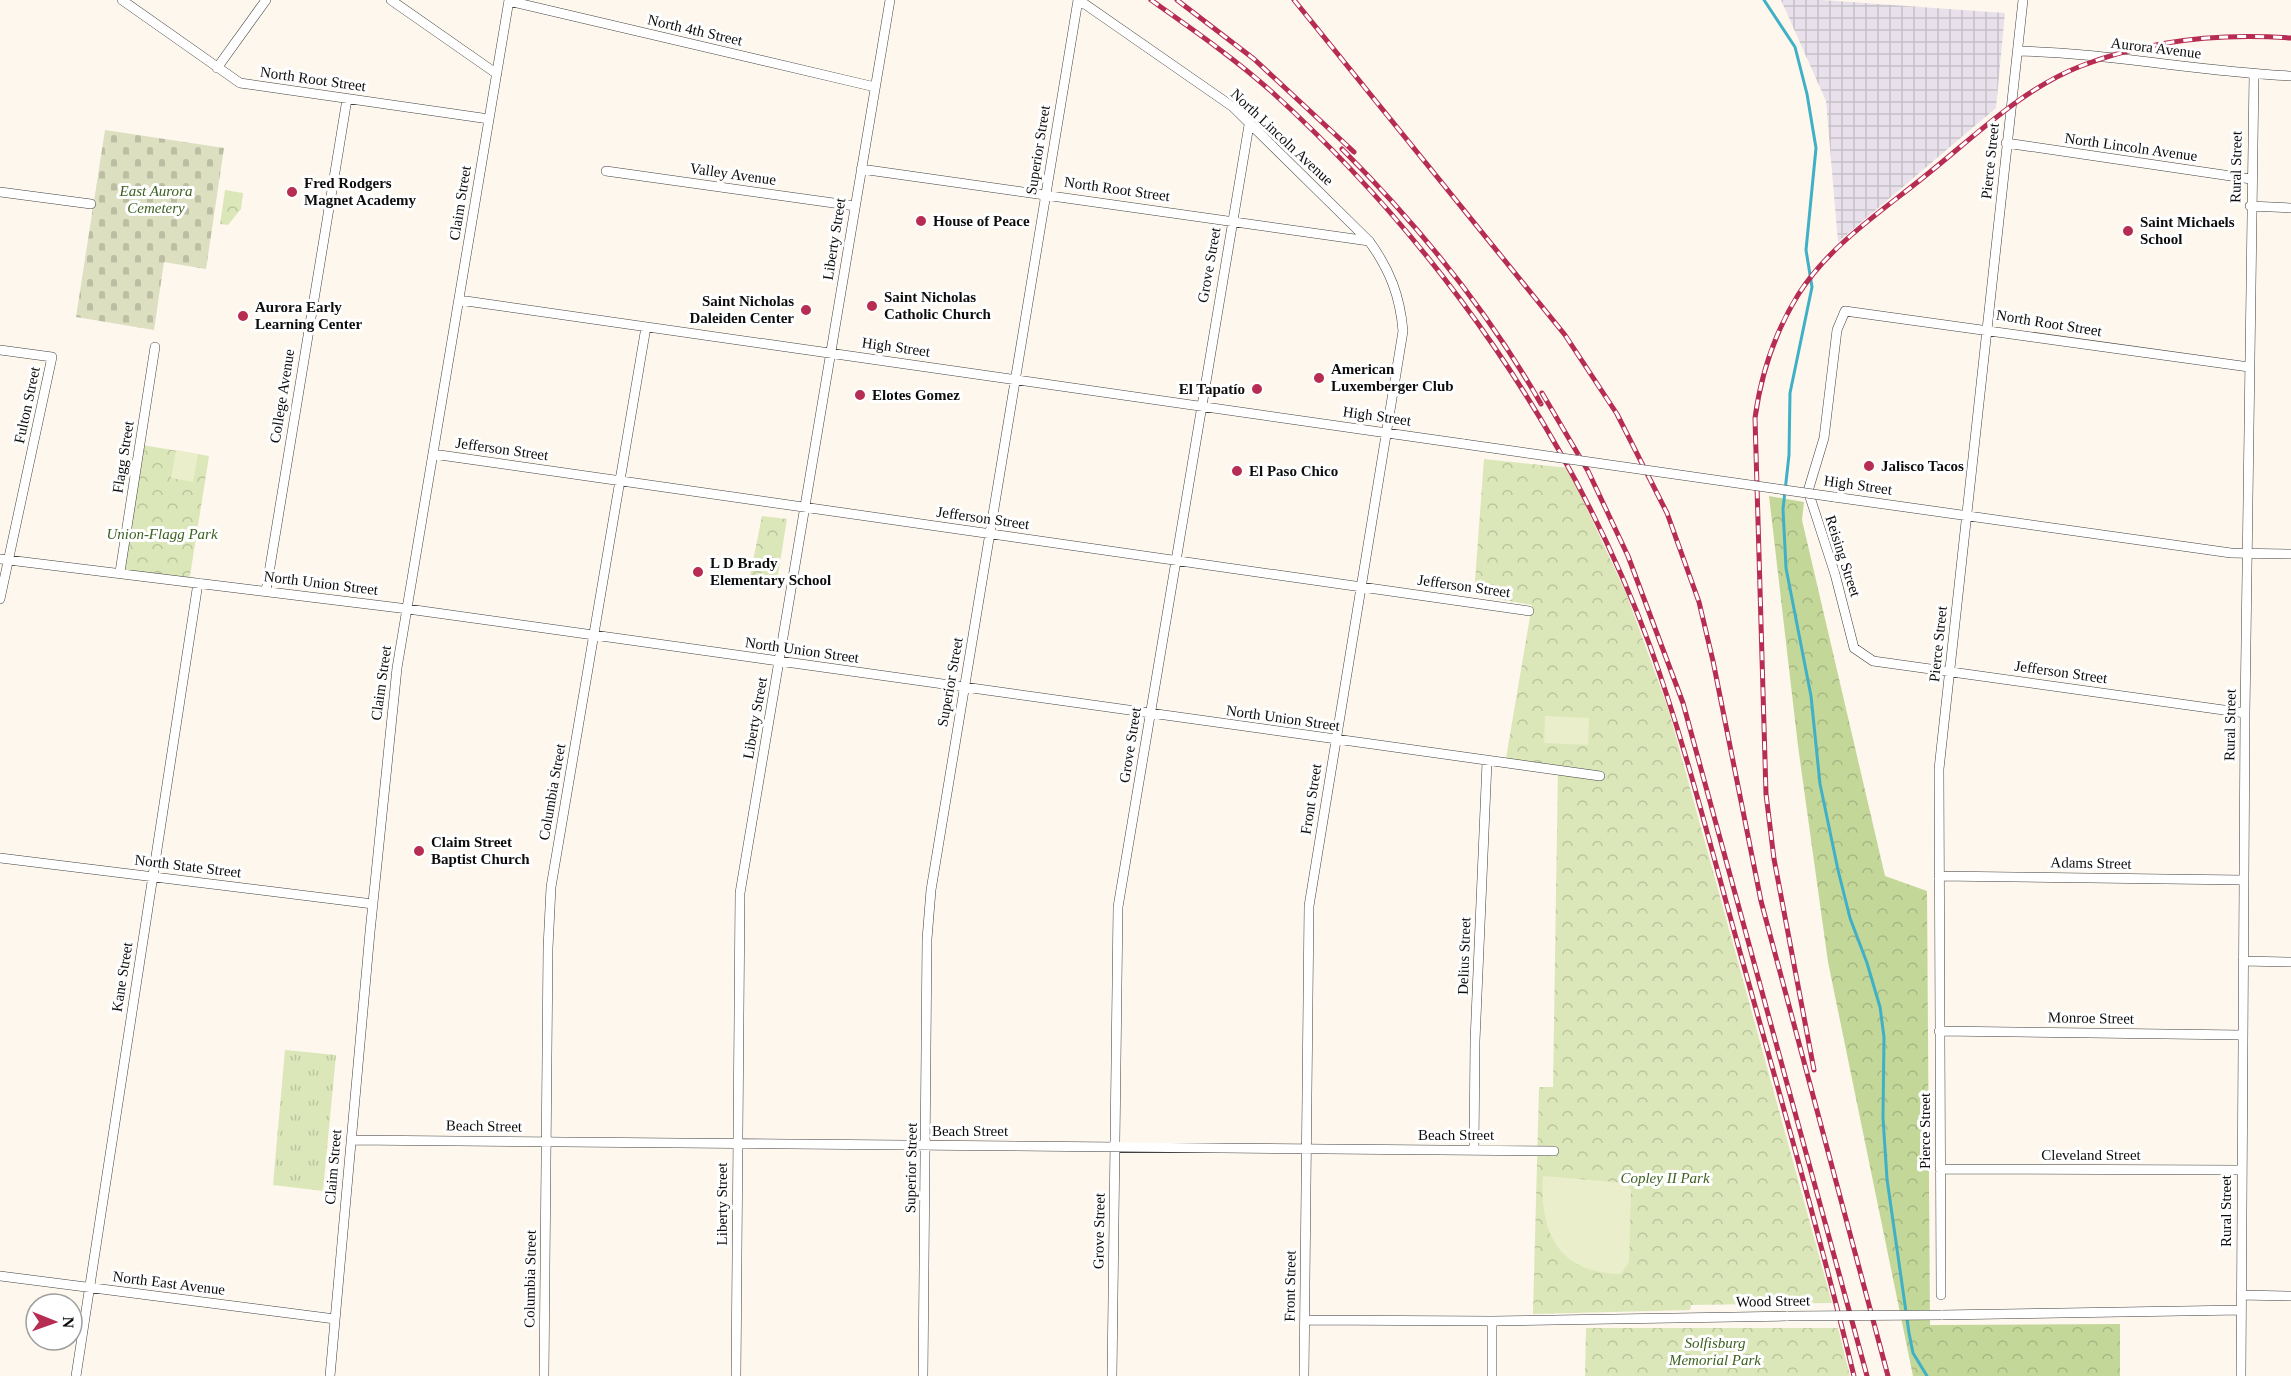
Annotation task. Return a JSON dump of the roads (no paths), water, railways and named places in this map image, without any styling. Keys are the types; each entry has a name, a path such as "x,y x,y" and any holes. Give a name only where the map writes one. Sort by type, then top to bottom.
{"street":[{"name":"North Root Street","path":"122,0 240,83 489,119"},
{"path":"217,68 266,0"},
{"path":"391,0 497,74"},
{"name":"Claim Street","path":"330,1376 397,668 509,0"},
{"name":"North 4th Street","path":"509,0 875,87"},
{"name":"Liberty Street","path":"736,1376 739,902 890,0"},
{"name":"North Lincoln Avenue","path":"1078,0 1233,107 1369,241"},
{"name":"Superior Street","path":"923,1376 928,914 1078,0"},
{"name":"Pierce Street","path":"1941,1295 1939,769 2023,0"},
{"name":"Aurora Avenue","path":"2018,51 2056,52 2291,76"},
{"name":"Rural Street","path":"2241,1376 2250,206 2254,74"},
{"name":"College Avenue","path":"266,591 347,99"},
{"name":"Grove Street","path":"1112,1376 1118,907 1249,125"},
{"name":"North Lincoln Avenue","path":"2006,143 2251,179"},
{"name":"North Root Street","path":"861,169 1369,241"},
{"name":"Valley Avenue","path":"606,171 855,206"},
{"path":"0,192 91,204"},
{"path":"2250,206 2291,208"},
{"name":"Front Street","path":"1304,1376 1309,906 1403,331 1401,311 1386,265 1369,241"},
{"name":"High Street","path":"459,300 1968,516 2247,553 2291,554"},
{"name":"North Root Street","path":"1845,311 1988,329 2249,368"},
{"name":"Reising Street","path":"1845,311 1837,330 1824,438 1808,490 1835,574 1854,648 1873,661"},
{"name":"Columbia Street","path":"544,1376 550,896 646,327"},
{"name":"Flagg Street","path":"120,572 155,347"},
{"name":"Fulton Street","path":"0,350 52,357 4,560 0,599"},
{"name":"Jefferson Street","path":"433,454 1528,611"},
{"name":"North Union Street","path":"4,560 120,572 408,609 1150,715 1600,776"},
{"name":"Kane Street","path":"76,1376 198,583"},
{"name":"Jefferson Street","path":"1873,661 2245,713"},
{"name":"Delius Street","path":"1474,1150 1476,1030 1487,762"},
{"name":"North State Street","path":"0,858 373,904"},
{"name":"Adams Street","path":"1939,876 2244,880"},
{"path":"2243,961 2291,962"},
{"name":"Monroe Street","path":"1939,1032 2242,1035"},
{"name":"Beach Street","path":"351,1140 1554,1151"},
{"name":"Cleveland Street","path":"1940,1169 2242,1170"},
{"name":"North East Avenue","path":"0,1276 335,1319"},
{"path":"2241,1295 2291,1296"},
{"name":"Wood Street","path":"1305,1320 1492,1321 2241,1310"},
{"path":"1491,1376 1492,1321"}],"waterway":[{"path":"1764,0 1795,47 1807,94 1816,148 1806,250 1812,287 1790,393 1789,455 1783,509 1786,568 1811,696 1820,784 1838,870 1850,918 1880,1007 1884,1037 1883,1118 1887,1179 1913,1353 1927,1376"}],"railway":[{"path":"1151,0 1258,79 1333,151 1390,213 1444,278 1494,347 1540,418 1581,492 1618,568 1650,646 1675,720 1798,1160 1854,1376"},
{"path":"1177,0 1254,59 1354,152"},
{"path":"1294,0 1565,335 1617,414 1667,513 1699,602 1761,901 1888,1376"},
{"path":"1814,1070 1774,859 1766,794 1755,418 1765,370 1775,339 1798,295 1811,277 1842,244 2002,113 2040,86 2060,75 2106,57 2158,44 2211,38 2291,38"},
{"path":"1342,149 1398,208 1475,302 1541,404"},
{"path":"1542,393 1588,471 1628,556 1683,703 1867,1376"}],"place":[{"name":"Fred Rodgers Magnet Academy","path":"292,192"},
{"name":"House of Peace","path":"921,221"},
{"name":"Saint Michaels School","path":"2128,231"},
{"name":"Saint Nicholas Catholic Church","path":"872,306"},
{"name":"Saint Nicholas Daleiden Center","path":"806,310"},
{"name":"Aurora Early Learning Center","path":"243,316"},
{"name":"American Luxemberger Club","path":"1319,378"},
{"name":"El Tapatío","path":"1257,389"},
{"name":"Elotes Gomez","path":"860,395"},
{"name":"Jalisco Tacos","path":"1869,466"},
{"name":"El Paso Chico","path":"1237,471"},
{"name":"L D Brady Elementary School","path":"698,572"},
{"name":"Claim Street Baptist Church","path":"419,851"}],"park label":[{"name":"East Aurora Cemetery","path":"156,200"},
{"name":"Union-Flagg Park","path":"162,534"},
{"name":"Copley II Park","path":"1665,1178"},
{"name":"Solfisburg Memorial Park","path":"1715,1352"}]}
